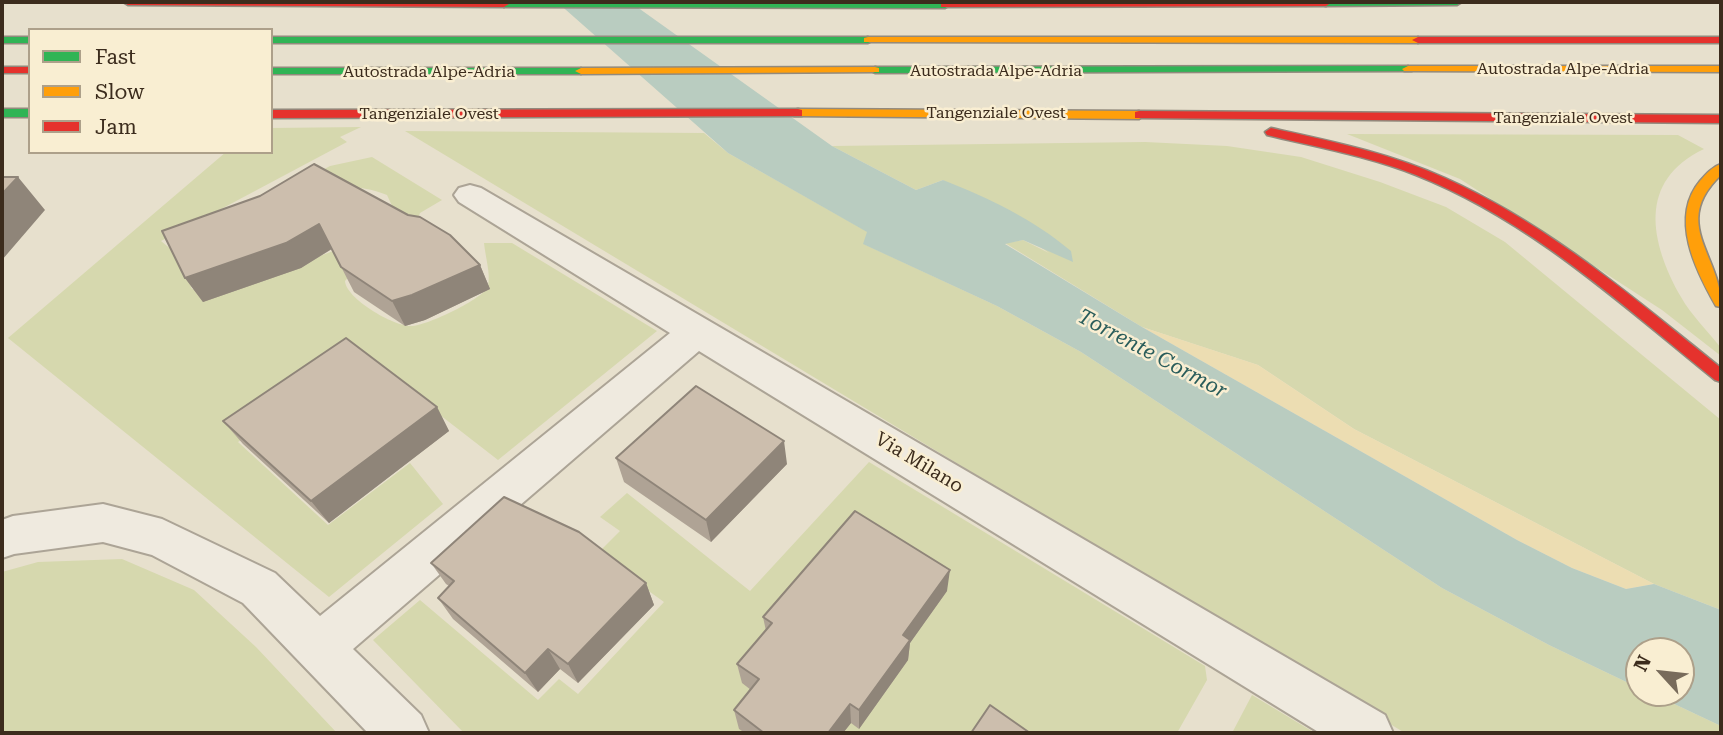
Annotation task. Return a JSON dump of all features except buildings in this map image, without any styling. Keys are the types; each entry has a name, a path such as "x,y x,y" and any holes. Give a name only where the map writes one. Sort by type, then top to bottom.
{"highway":[{"path":"128,2 790,6 1457,2"},
{"path":"790,6 840,2"},
{"path":"2,40 28,40"},
{"name":"Autostrada Alpe-Adria","path":"273,40 1721,40"},
{"name":"Autostrada Alpe-Adria","path":"273,71 1721,69"},
{"path":"2,70 28,71"},
{"path":"2,113 28,113"},
{"name":"Tangenziale Ovest","path":"273,114 937,113 1721,119"},
{"path":"1060,114 1264,130 1319,142 1440,181 1497,211 1559,252 1721,376"},
{"path":"1721,168 1709,179 1694,202 1696,245 1711,287 1721,302"}],"street":[{"name":"Via Milano","path":"470,195 1367,733"},
{"path":"319,647 699,330"},
{"path":"2,539 13,535 103,523 162,538 259,588 403,733"}],"green space":[{"path":"361,127 340,137 347,142 161,241 178,255 192,289 223,293 341,248 393,208 387,195 354,187 322,188 258,205 330,166 372,157 442,200 420,213 412,234 353,272 345,281 354,296 373,311 395,322 413,326 454,310 477,298 488,286 484,243 512,243 657,331 498,460 364,356 238,442 328,525 410,463 443,504 329,597 8,338 224,154 273,154 273,128"},
{"path":"405,131 704,133 728,153 868,232 864,244 997,306 1081,352 1442,588 1549,645 1625,681 1625,707 1681,707 1721,726 1721,733 1405,733"},
{"path":"1347,134 1678,135 1704,149 1683,162 1668,178 1659,195 1657,234 1670,276 1681,297 1721,348 1721,356 1662,310 1460,179"},
{"path":"1145,142 1227,146 1301,157 1380,182 1446,207 1505,242 1721,420 1721,610 1654,584 1354,429 1258,365 1142,327 1005,243 1023,240 1049,253 943,180 916,190 832,146"},
{"path":"869,462 1205,666 1207,680 1177,733 464,733 373,640 420,600 538,700 559,679 578,694 664,602 597,554 620,531 600,517 627,493 750,591"},
{"path":"122,559 194,590 256,647 337,733 2,733 2,572 38,562"},
{"path":"1252,695 1315,733 1232,733"}],"sand":[{"path":"1142,327 1258,365 1354,429 1654,584 1626,589 1572,568 1517,540"}],"water":[{"name":"Torrente Cormor","path":"557,2 630,2 832,146 916,190 943,180 1026,219 1071,251 1073,262 1023,240 1005,244 1142,327 1517,540 1572,568 1626,589 1654,584 1721,610 1721,726 1681,707 1695,707 1695,637 1625,637 1625,681 1549,645 1442,588 1081,352 997,306 863,244 867,232 728,153"}],"traffic: fast":[{"path":"1326,3 1457,2"},
{"path":"504,4 945,5"},
{"path":"2,40 28,40"},
{"path":"273,40 868,40"},
{"path":"875,70 1408,69"},
{"path":"273,71 581,71"},
{"path":"2,113 28,113"}],"traffic: slow":[{"path":"868,40 1418,40"},
{"path":"1408,69 1721,69"},
{"path":"581,71 875,70"},
{"path":"798,113 1139,115"},
{"path":"1721,168 1698,193 1692,222 1703,265 1721,302"}],"traffic: jam":[{"path":"128,2 504,4"},
{"path":"945,5 1326,3"},
{"path":"1418,40 1721,40"},
{"path":"2,70 28,70"},
{"path":"273,114 798,113"},
{"path":"1139,115 1721,119"},
{"path":"1271,132 1379,158 1441,181 1479,200 1552,244 1721,376"}]}
